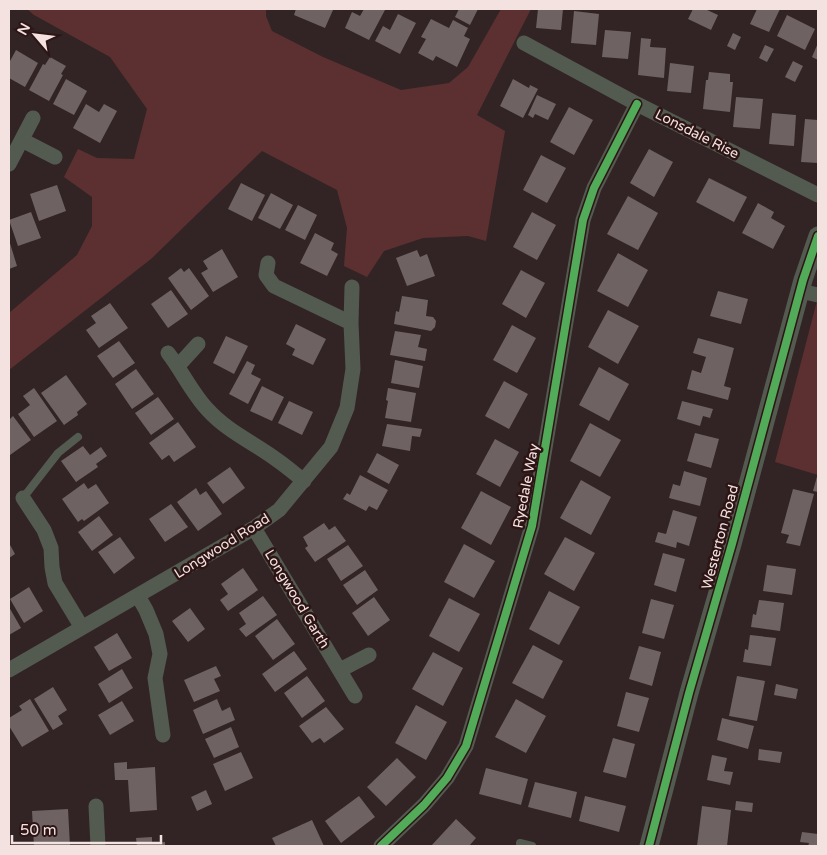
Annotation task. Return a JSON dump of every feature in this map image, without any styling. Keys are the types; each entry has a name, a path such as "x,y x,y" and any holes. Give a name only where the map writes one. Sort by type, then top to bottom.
{"street":[{"name":"Lonsdale Rise","path":"524,43 638,104 818,195"},
{"name":"Ryedale Way","path":"381,846 424,805 447,778 466,746 532,526 583,220 594,188 638,104"},
{"path":"9,164 33,118"},
{"path":"22,140 55,157"},
{"name":"Westerton Road","path":"649,846 689,693 732,544 809,293 818,236"},
{"path":"268,263 266,275 274,286 351,323"},
{"name":"Longwood Road","path":"9,670 81,626 138,596 254,528 279,510 331,447 347,408 353,370 352,287"},
{"path":"178,366 198,344"},
{"path":"168,353 208,410 231,430 276,459 304,481"},
{"path":"22,498 44,530 51,548 55,583 81,626"},
{"name":"Longwood Garth","path":"254,528 355,696"},
{"path":"138,596 156,634 160,654 155,678 163,735"},
{"path":"340,670 370,655"},
{"path":"96,806 98,846"}],"lane":[{"path":"22,498 58,454 78,437"},
{"path":"520,843 532,846"}],"shaded area":[{"path":"27,9 266,9 266,16 272,31 323,57 401,90 449,83 468,67 501,9 531,9 477,115 505,131 486,241 468,236 423,238 384,251 367,277 344,266 347,228 337,190 262,151 151,259 9,370 9,313 77,255 92,226 92,197 64,177 78,149 97,158 134,159 147,109 110,57 34,15"},
{"path":"818,297 818,475 775,462"}],"building":[{"path":"296,9 333,10 325,28 294,15"},
{"path":"364,9 385,10 369,40 345,28 352,12 360,16"},
{"path":"459,9 478,9 470,25 455,17"},
{"path":"538,9 563,9 561,30 536,28"},
{"path":"693,9 705,9 718,15 711,30 688,19"},
{"path":"757,9 780,9 769,32 750,24"},
{"path":"574,11 599,14 596,45 571,43"},
{"path":"398,14 416,23 400,54 375,41 383,26 390,30"},
{"path":"787,15 815,29 805,50 777,36"},
{"path":"431,19 449,28 453,20 468,28 464,36 470,39 457,67 436,56 433,61 418,53 426,39 421,37"},
{"path":"605,30 631,32 628,59 602,57"},
{"path":"733,33 741,37 735,50 727,46"},
{"path":"641,38 651,39 650,47 666,48 664,78 638,75"},
{"path":"818,43 818,60 812,57"},
{"path":"765,45 774,49 767,62 759,58"},
{"path":"16,50 38,63 25,87 9,78 9,63"},
{"path":"50,57 66,66 49,101 29,90 43,64 45,65"},
{"path":"793,61 803,66 795,82 785,77"},
{"path":"670,63 694,66 691,93 667,91"},
{"path":"709,72 730,74 730,82 733,82 730,112 703,109 706,80 708,80"},
{"path":"66,79 87,91 74,115 53,104"},
{"path":"513,79 529,88 530,85 538,89 523,118 500,106"},
{"path":"537,95 556,104 548,120 535,114 533,118 528,115"},
{"path":"736,97 763,99 760,129 733,127"},
{"path":"86,104 99,112 104,104 117,111 100,143 73,128"},
{"path":"569,107 593,120 574,155 550,142"},
{"path":"772,113 796,115 794,146 769,144"},
{"path":"805,119 818,120 818,163 801,162"},
{"path":"649,149 673,162 654,197 630,183"},
{"path":"541,155 566,168 547,203 523,190"},
{"path":"709,178 747,197 734,222 696,202"},
{"path":"241,183 265,195 252,221 228,209"},
{"path":"57,185 66,211 39,221 30,194"},
{"path":"271,193 293,205 280,229 258,218"},
{"path":"628,196 658,213 638,250 607,234"},
{"path":"758,203 774,212 771,218 785,226 773,249 742,233"},
{"path":"298,205 317,215 305,240 285,230"},
{"path":"31,212 41,238 18,246 9,220"},
{"path":"532,212 556,225 537,260 513,247"},
{"path":"315,233 334,243 331,250 338,254 327,276 300,263"},
{"path":"9,240 17,266 9,269"},
{"path":"222,249 238,277 213,292 201,273 208,269 203,261"},
{"path":"417,250 420,257 427,254 435,276 407,286 396,258"},
{"path":"618,253 648,270 628,307 597,291"},
{"path":"181,268 184,272 189,268 209,296 191,310 168,278"},
{"path":"521,270 545,283 526,318 502,304"},
{"path":"171,290 188,314 168,328 151,304"},
{"path":"718,291 748,299 741,324 710,316"},
{"path":"402,296 428,300 426,316 433,317 436,321 435,327 431,331 394,324 396,311 399,312"},
{"path":"110,303 128,328 99,348 86,330 96,323 91,316"},
{"path":"608,310 639,326 618,364 588,347"},
{"path":"296,324 326,339 313,365 292,355 295,349 286,344"},
{"path":"512,325 536,338 517,373 493,360"},
{"path":"395,331 421,335 418,347 427,349 425,361 390,355"},
{"path":"226,336 248,346 234,374 213,363"},
{"path":"698,338 734,348 724,386 731,388 728,400 687,389 692,370 701,373 706,357 693,353"},
{"path":"119,341 135,363 113,378 97,356"},
{"path":"395,360 423,366 419,388 391,383"},
{"path":"247,361 255,365 251,374 261,379 248,404 229,394"},
{"path":"599,367 629,384 609,421 579,405"},
{"path":"136,369 154,394 132,409 115,384"},
{"path":"66,375 87,404 77,412 78,415 64,425 41,393"},
{"path":"504,381 528,394 509,429 485,416"},
{"path":"262,386 284,397 272,421 250,411"},
{"path":"34,388 57,421 34,437 18,414 30,405 23,396"},
{"path":"388,388 416,393 411,422 385,418"},
{"path":"158,397 174,419 151,435 135,413"},
{"path":"289,401 313,412 302,435 278,423"},
{"path":"682,401 713,409 710,418 703,416 700,426 677,419"},
{"path":"13,416 31,440 10,455 9,420"},
{"path":"178,422 196,447 174,462 169,455 162,460 149,443"},
{"path":"590,423 621,440 600,477 570,461"},
{"path":"387,424 422,429 420,437 412,436 410,451 382,446"},
{"path":"695,433 719,439 711,468 687,461"},
{"path":"495,439 519,452 500,487 476,474"},
{"path":"83,446 90,455 101,447 107,456 96,464 98,467 76,482 61,461"},
{"path":"377,453 399,465 389,484 367,472"},
{"path":"230,467 245,488 223,504 207,483"},
{"path":"684,471 707,478 700,506 669,498 673,484 680,486"},
{"path":"818,473 818,492 813,491"},
{"path":"360,475 388,490 377,510 369,506 366,511 343,499 347,493 350,495"},
{"path":"581,480 611,497 591,535 560,518"},
{"path":"84,483 88,489 96,484 109,503 84,521 82,519 78,522 62,499"},
{"path":"196,488 200,495 206,491 222,514 198,531 177,502"},
{"path":"793,489 814,494 800,546 786,543 789,535 781,533"},
{"path":"481,491 511,507 491,545 461,528"},
{"path":"171,504 188,527 165,542 149,519"},
{"path":"673,510 697,517 689,546 677,542 676,548 655,542 658,532 666,534"},
{"path":"99,516 113,535 92,551 78,532"},
{"path":"324,523 329,530 335,526 346,541 315,562 305,548 308,546 303,537"},
{"path":"120,537 135,558 114,574 98,552"},
{"path":"565,537 595,553 574,591 544,574"},
{"path":"9,543 15,554 9,558"},
{"path":"464,544 495,561 474,598 444,582"},
{"path":"348,545 363,566 341,581 327,559"},
{"path":"663,553 685,559 676,592 654,585"},
{"path":"767,565 796,569 792,595 763,591"},
{"path":"243,568 258,590 228,611 220,600 228,594 221,584"},
{"path":"365,570 378,590 357,605 343,585"},
{"path":"29,587 43,611 24,623 10,599"},
{"path":"549,591 580,607 559,645 529,629"},
{"path":"263,596 277,615 246,637 239,629 246,624 239,613"},
{"path":"374,597 390,620 368,636 352,613"},
{"path":"449,598 480,614 459,652 429,636"},
{"path":"651,599 674,605 664,639 642,633"},
{"path":"759,600 784,603 780,631 751,627 753,614 756,615"},
{"path":"9,607 21,628 9,635"},
{"path":"190,608 205,629 188,642 172,621"},
{"path":"277,619 295,644 273,660 255,636"},
{"path":"117,633 132,658 109,671 94,647"},
{"path":"750,635 776,638 771,666 743,662 745,649 748,650"},
{"path":"533,645 563,661 543,699 512,683"},
{"path":"639,646 661,652 652,686 629,679"},
{"path":"294,651 307,669 275,692 262,674"},
{"path":"433,652 463,668 443,706 412,689"},
{"path":"216,666 221,676 214,679 220,691 194,702 184,680"},
{"path":"122,669 133,688 109,703 98,684"},
{"path":"307,676 325,701 302,718 284,693"},
{"path":"737,676 765,681 757,721 729,716"},
{"path":"776,684 798,689 796,699 774,695"},
{"path":"53,687 67,710 58,716 63,724 53,730 34,699"},
{"path":"626,692 649,698 639,732 617,726"},
{"path":"30,699 49,731 22,747 9,726 9,718 22,710 19,706"},
{"path":"217,699 222,711 230,707 235,720 203,734 193,710"},
{"path":"516,699 546,716 526,753 495,737"},
{"path":"122,701 134,721 110,735 98,715"},
{"path":"416,705 447,722 426,760 395,743"},
{"path":"326,707 344,729 324,743 320,738 312,743 299,726"},
{"path":"722,718 754,726 748,749 717,740"},
{"path":"231,727 239,747 214,758 205,739"},
{"path":"613,738 635,744 626,778 603,772"},
{"path":"759,749 782,752 780,763 758,760"},
{"path":"241,752 253,778 225,791 213,764"},
{"path":"712,755 727,758 724,771 733,772 730,785 707,780"},
{"path":"397,758 416,777 386,806 367,787"},
{"path":"127,762 127,769 155,767 157,810 130,812 128,780 115,780 114,763"},
{"path":"486,768 528,779 521,805 479,794"},
{"path":"535,782 577,792 571,818 528,807"},
{"path":"206,790 212,804 197,811 191,797"},
{"path":"359,796 375,817 341,843 325,821"},
{"path":"585,796 626,806 619,832 579,821"},
{"path":"736,801 753,803 752,812 735,810"},
{"path":"702,806 731,810 727,846 697,846"},
{"path":"68,809 70,846 34,846 32,811"},
{"path":"456,819 476,838 469,846 431,846"},
{"path":"312,820 324,846 276,846 272,838"},
{"path":"802,832 818,834 818,846 808,846 809,843 800,842"},
{"path":"152,837 152,843 165,842 165,846 137,846 136,838"}],"cycle path":[{"path":"381,846 424,805 447,778 466,746 532,526 583,220 594,188 637,104"},
{"path":"649,846 689,693 732,544 803,280 818,236"}]}
